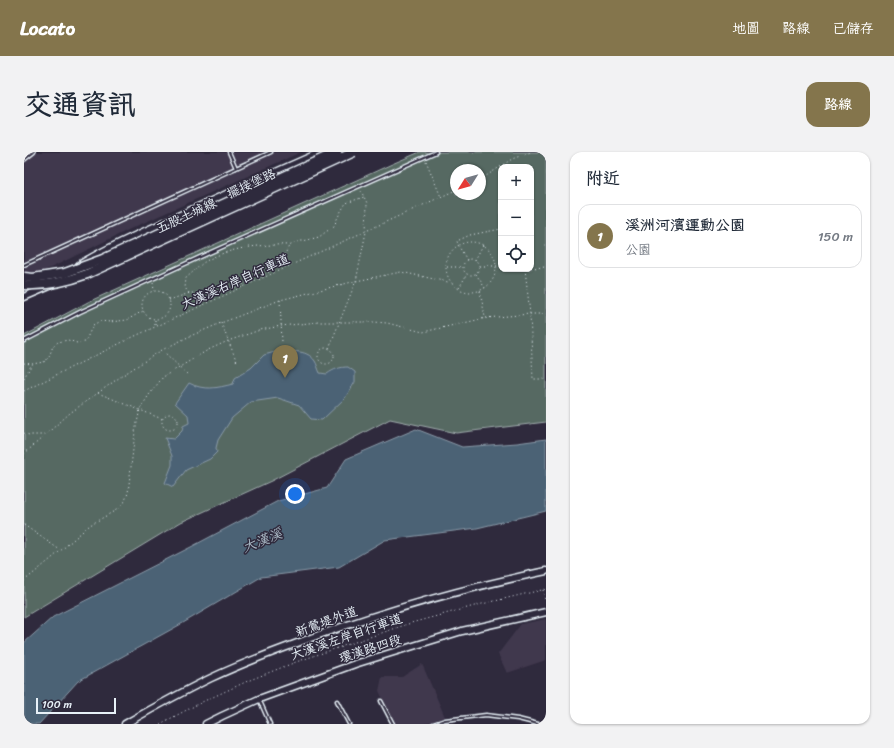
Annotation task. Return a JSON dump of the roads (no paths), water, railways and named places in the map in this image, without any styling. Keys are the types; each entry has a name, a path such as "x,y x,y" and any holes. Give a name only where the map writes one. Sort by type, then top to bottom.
{"highway":[{"name":"五股土城線","path":"24,277 33,278 65,273 103,259 337,152"},
{"name":"五股土城線","path":"24,285 51,284 70,280 87,274 354,152"}],"street":[{"name":"擺接堡路","path":"35,292 93,256 116,244 321,152"},
{"name":"擺接堡路","path":"24,297 62,282 345,152"},
{"path":"308,158 312,167"},
{"name":"新鶯堤外道","path":"125,724 211,678 257,658 328,631 438,597 546,571"},
{"name":"環漢路四段","path":"206,724 259,699 355,664 462,631 546,612"}],"lane":[{"path":"24,160 34,152"},
{"path":"229,152 236,168"},
{"path":"24,265 271,152"},
{"path":"24,341 80,312 436,152"},
{"path":"259,699 270,724"},
{"path":"337,701 349,724"},
{"path":"381,701 393,724"},
{"path":"433,724 445,720 486,715 518,719 538,724"}],"water":[{"path":"275,352 302,352 307,354 315,361 320,373 327,374 342,367 348,367 355,372 355,382 345,398 322,420 311,419 299,405 278,398 251,402 232,418 218,440 216,448 217,452 210,459 186,470 173,487 165,483 172,465 172,456 165,438 174,439 182,431 183,426 189,423 188,415 175,403 189,383 205,388 216,388 233,384 235,378 251,368 264,355"},
{"name":"大漢溪","path":"416,429 462,447 517,443 546,439 546,511 477,528 385,540 339,567 261,577 183,623 78,681 39,724 24,724 24,643 53,617 278,501 327,488 346,459"}],"place":[{"name":"溪洲河濱運動公園","path":"285,378"}]}
